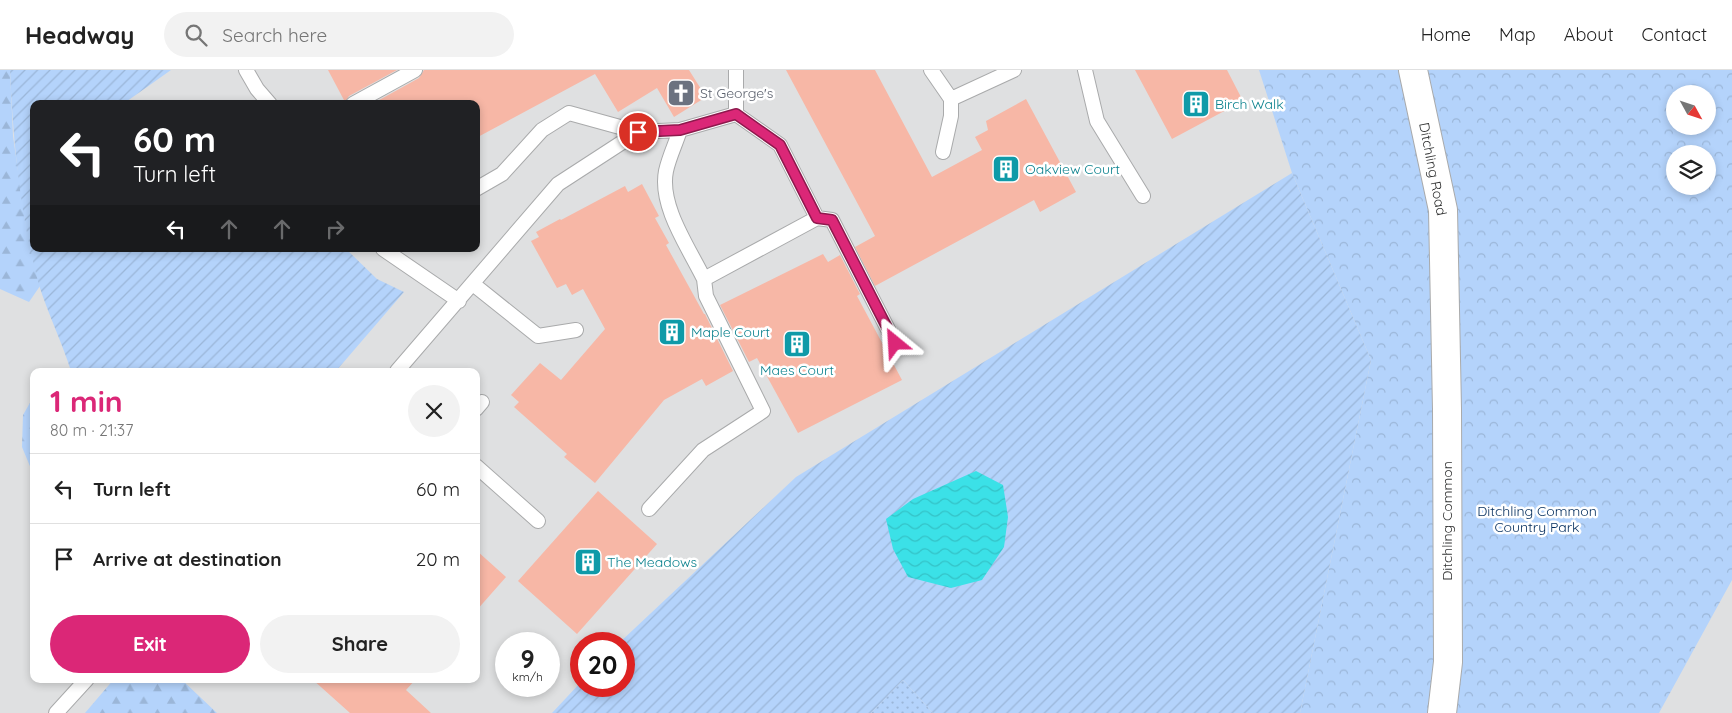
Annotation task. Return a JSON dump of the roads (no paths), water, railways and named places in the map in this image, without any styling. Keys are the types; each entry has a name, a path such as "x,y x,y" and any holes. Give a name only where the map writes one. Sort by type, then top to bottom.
{"main road":[{"name":"Ditchling Road","path":"1413,70 1443,210 1445,330"},
{"name":"Ditchling Common","path":"1442,713 1448,662 1445,330"}],"lane":[{"path":"246,70 257,89 267,100"},
{"path":"360,100 415,70"},
{"path":"736,70 736,114"},
{"path":"931,70 950,99 951,116 943,152"},
{"path":"950,99 1014,70"},
{"path":"1084,70 1097,121 1143,196"},
{"path":"480,187 502,174 542,130 569,113 638,132 680,130 736,114"},
{"path":"736,114 780,145 817,218"},
{"path":"649,509 704,450 763,412 706,296 704,279 672,216 666,196 666,171 680,130"},
{"path":"400,368 474,284 558,184 638,132"},
{"path":"704,279 817,218 832,220 895,343"},
{"path":"401,253 459,301"},
{"path":"474,284 538,336 576,330"},
{"path":"480,470 538,521"},
{"path":"56,713 84,683"}],"water":[{"path":"976,471 1003,485 1008,517 1004,547 982,580 951,588 908,577 893,549 886,519 913,499"}],"place":[{"name":"St George's","path":"681,93"},
{"name":"Birch Walk","path":"1196,104"},
{"name":"Oakview Court","path":"1006,169"},
{"name":"Maple Court","path":"672,332"},
{"name":"Maes Court","path":"797,344"},
{"name":"The Meadows","path":"588,562"}],"park label":[{"name":"Ditchling Common Country Park","path":"1537,520"}]}
